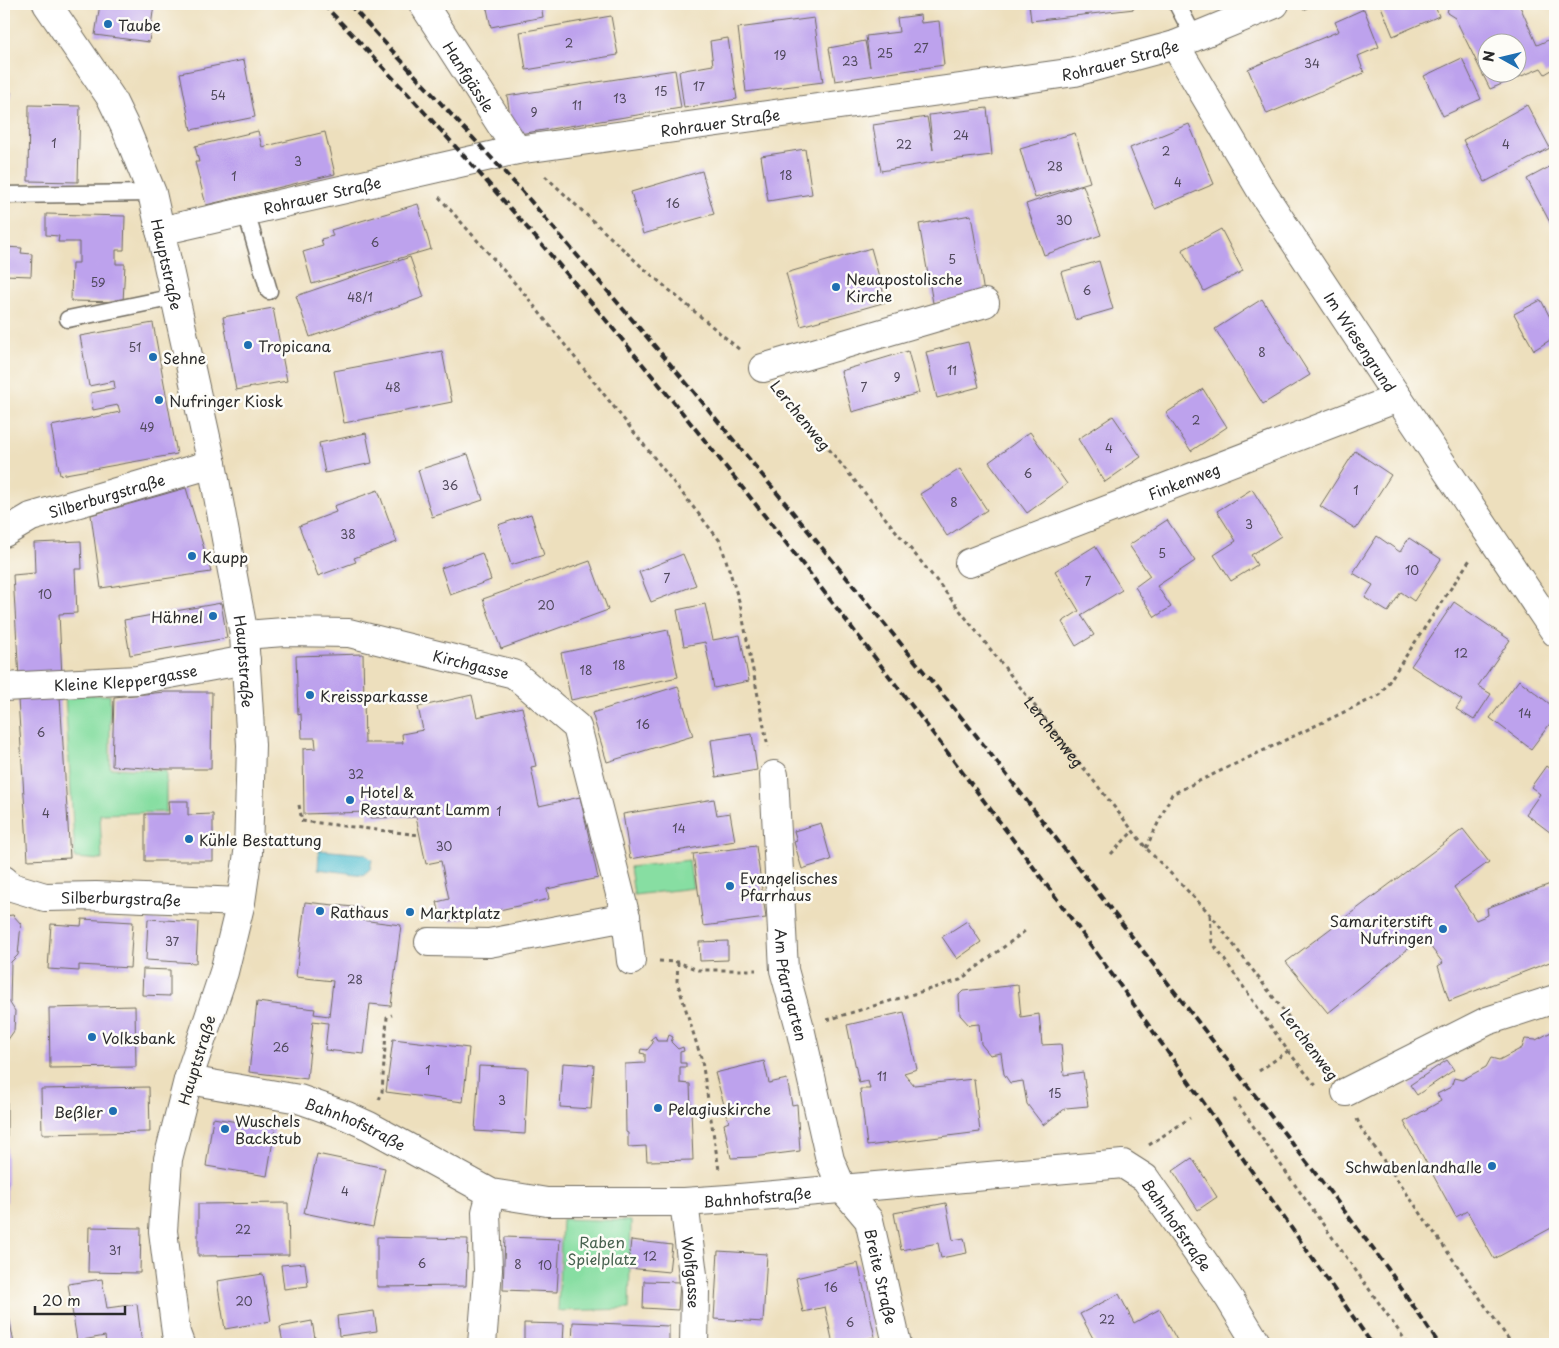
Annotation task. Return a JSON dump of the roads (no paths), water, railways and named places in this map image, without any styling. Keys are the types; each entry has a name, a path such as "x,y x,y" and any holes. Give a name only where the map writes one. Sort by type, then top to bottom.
{"street":[{"name":"Hauptstraße","path":"47,4 112,98 152,193 212,464 245,648 251,745 248,853 241,902 224,972 188,1080 168,1159 163,1231 176,1333 180,1344"},
{"name":"Hanfgässle","path":"423,4 517,150"},
{"name":"Rohrauer Straße","path":"160,231 517,150 1075,72 1184,41 1275,4"},
{"name":"Im Wiesengrund","path":"1184,41 1262,192 1555,632"},
{"name":"Lerchenweg","path":"763,368 985,303"},
{"name":"Finkenweg","path":"969,563 1398,398"},
{"name":"Silberburgstraße","path":"4,533 31,517 212,464"},
{"name":"Kirchgasse","path":"245,648 284,632 349,633 514,674 577,727 626,917 631,961"},
{"name":"Kleine Kleppergasse","path":"4,687 137,680 245,648"},
{"name":"Am Pfarrgarten","path":"774,774 784,970 800,1028 830,1160 842,1188"},
{"name":"Silberburgstraße","path":"4,880 12,887 45,897 96,896 241,902"},
{"path":"429,942 489,943 626,917"},
{"path":"1346,1092 1487,1021 1555,999"},
{"name":"Bahnhofstraße","path":"188,1080 299,1099 369,1126 492,1193 547,1202 684,1202 728,1200 842,1188 1122,1164 1145,1178 1229,1298 1257,1344"},
{"name":"Breite Straße","path":"842,1188 869,1220 897,1344"},
{"path":"482,1344 488,1270 486,1212 492,1193"},
{"name":"Wolfgasse","path":"684,1202 695,1291 694,1344"}],"lane":[{"path":"1177,4 1184,41"},
{"path":"4,195 152,193"},
{"path":"246,212 269,291"},
{"path":"68,319 174,297"}],"water":[{"path":"319,850 366,854 372,860 370,869 363,875 318,869"}],"railway":[{"path":"323,4 520,219 646,368 768,520 865,644 1081,931 1372,1344"},
{"path":"349,4 522,191 694,392 975,734 1336,1200 1388,1269 1439,1344"}],"place":[{"name":"Taube","path":"108,24"},
{"name":"Neuapostolische Kirche","path":"836,287"},
{"name":"Tropicana","path":"248,345"},
{"name":"Sehne","path":"153,357"},
{"name":"Nufringer Kiosk","path":"159,400"},
{"name":"Kaupp","path":"192,556"},
{"name":"Hähnel","path":"213,616"},
{"name":"Kreissparkasse","path":"310,695"},
{"name":"Hotel & Restaurant Lamm","path":"350,800"},
{"name":"Kühle Bestattung","path":"189,839"},
{"name":"Evangelisches Pfarrhaus","path":"730,886"},
{"name":"Rathaus","path":"320,911"},
{"name":"Marktplatz","path":"410,912"},
{"name":"Samariterstift Nufringen","path":"1443,929"},
{"name":"Volksbank","path":"92,1037"},
{"name":"Pelagiuskirche","path":"658,1108"},
{"name":"Beßler","path":"113,1111"},
{"name":"Wuschels Backstub","path":"225,1129"},
{"name":"Schwabenlandhalle","path":"1492,1166"}],"park label":[{"name":"Raben Spielplatz","path":"602,1250"}]}
